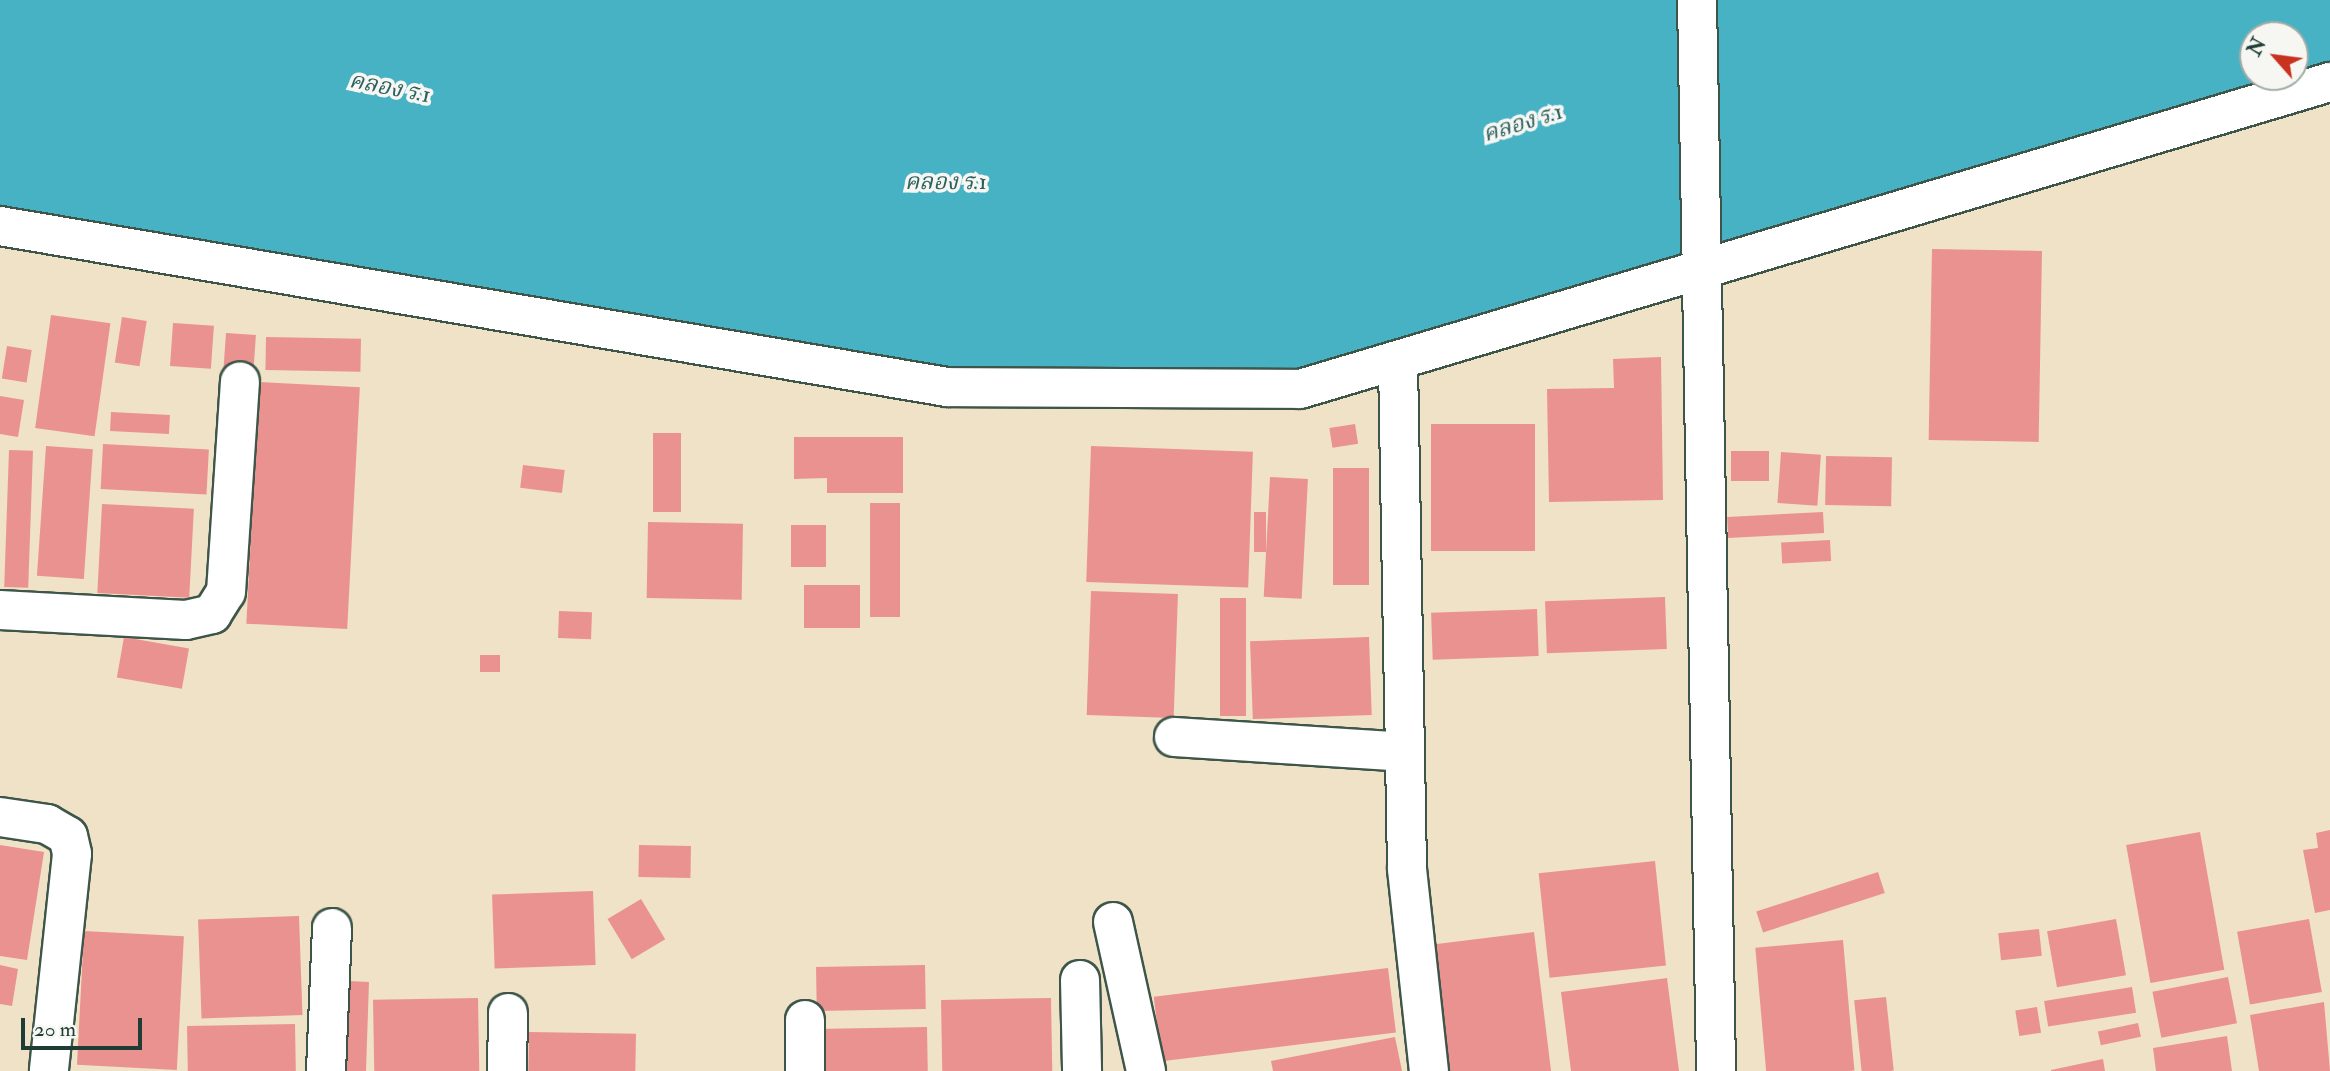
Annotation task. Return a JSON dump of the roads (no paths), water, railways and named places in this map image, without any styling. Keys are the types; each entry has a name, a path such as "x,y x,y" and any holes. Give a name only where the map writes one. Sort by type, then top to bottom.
{"street":[{"path":"1697,0 1702,190 1698,274 1716,1071"},
{"path":"0,226 947,387 1300,390 1698,274 2330,82"},
{"path":"1398,362 1407,869 1429,1071"},
{"path":"0,610 186,620 212,614 226,592 240,381"},
{"path":"1174,737 1404,752"},
{"path":"0,817 47,824 68,836 72,854 48,1071"},
{"path":"1113,922 1146,1071"},
{"path":"326,1071 332,928"},
{"path":"1080,980 1082,1071"},
{"path":"507,1071 508,1013"},
{"path":"805,1020 805,1071"}],"water":[{"name":"คลอง ร.1","path":"0,0 2330,0 2330,73 2309,79 2309,21 2239,21 2239,91 2269,91 1316,372 948,375 0,208"}]}
